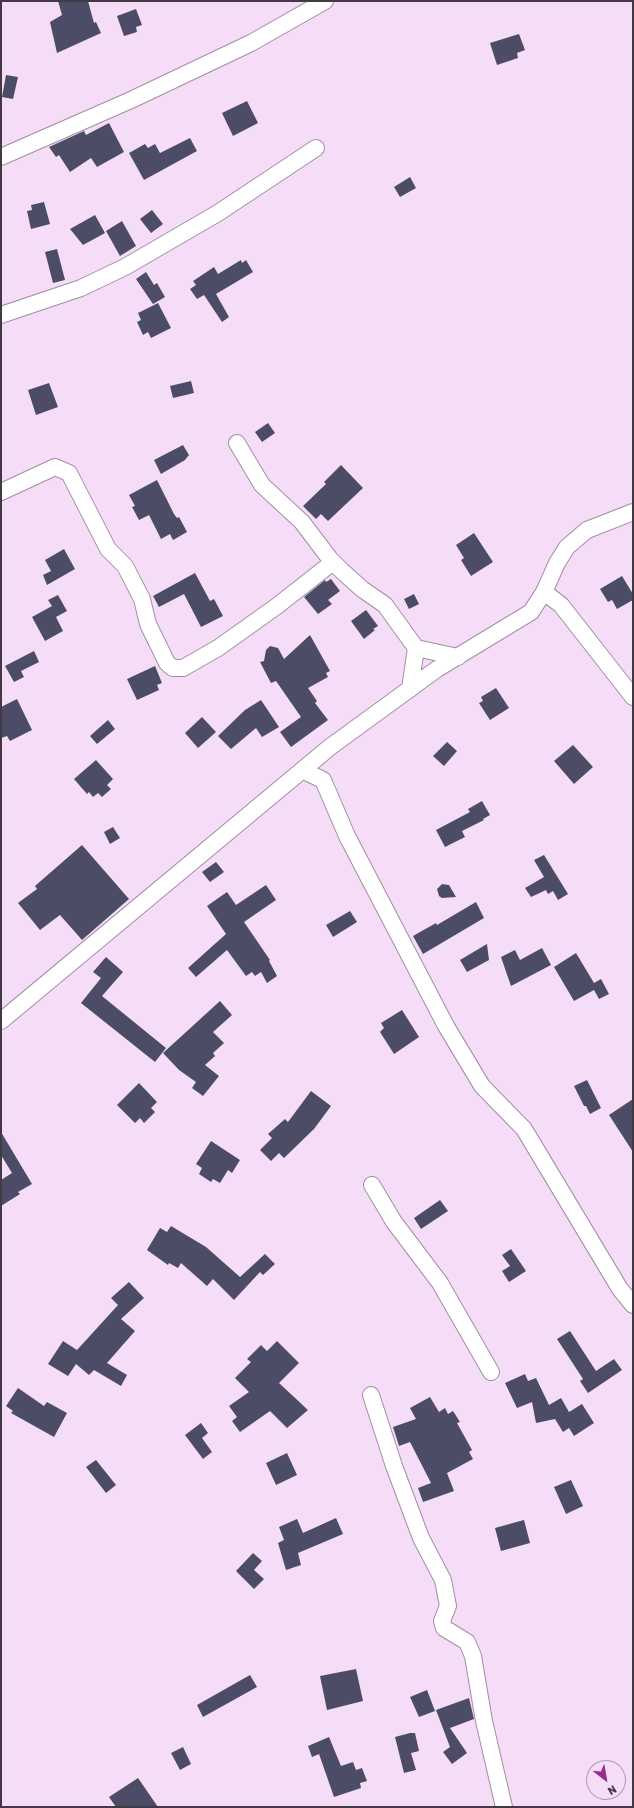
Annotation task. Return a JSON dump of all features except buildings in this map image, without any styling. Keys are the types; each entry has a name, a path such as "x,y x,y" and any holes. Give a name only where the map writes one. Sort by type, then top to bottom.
{"street":[{"path":"1,157 131,100 251,43 325,1"},
{"path":"1,315 81,288 125,267 218,213 316,148"},
{"path":"237,443 262,485 302,522 333,562 362,589 385,605 416,648 458,657"},
{"path":"1,492 55,467 69,472 108,549 125,566 142,599 148,624 167,663 173,668 183,668 218,648 277,606 333,562"},
{"path":"1,1021 330,747 437,669 531,612 544,592 557,563 567,547 587,530 633,512"},
{"path":"544,592 561,605 633,697"},
{"path":"410,689 416,648"},
{"path":"302,770 323,780 347,836 446,1026 482,1086 524,1129 620,1289 633,1305"},
{"path":"372,1185 394,1222 440,1283 491,1372"},
{"path":"371,1395 394,1466 421,1538 443,1580 448,1606 442,1621 444,1628 466,1642 473,1656 484,1721 504,1807"}]}
